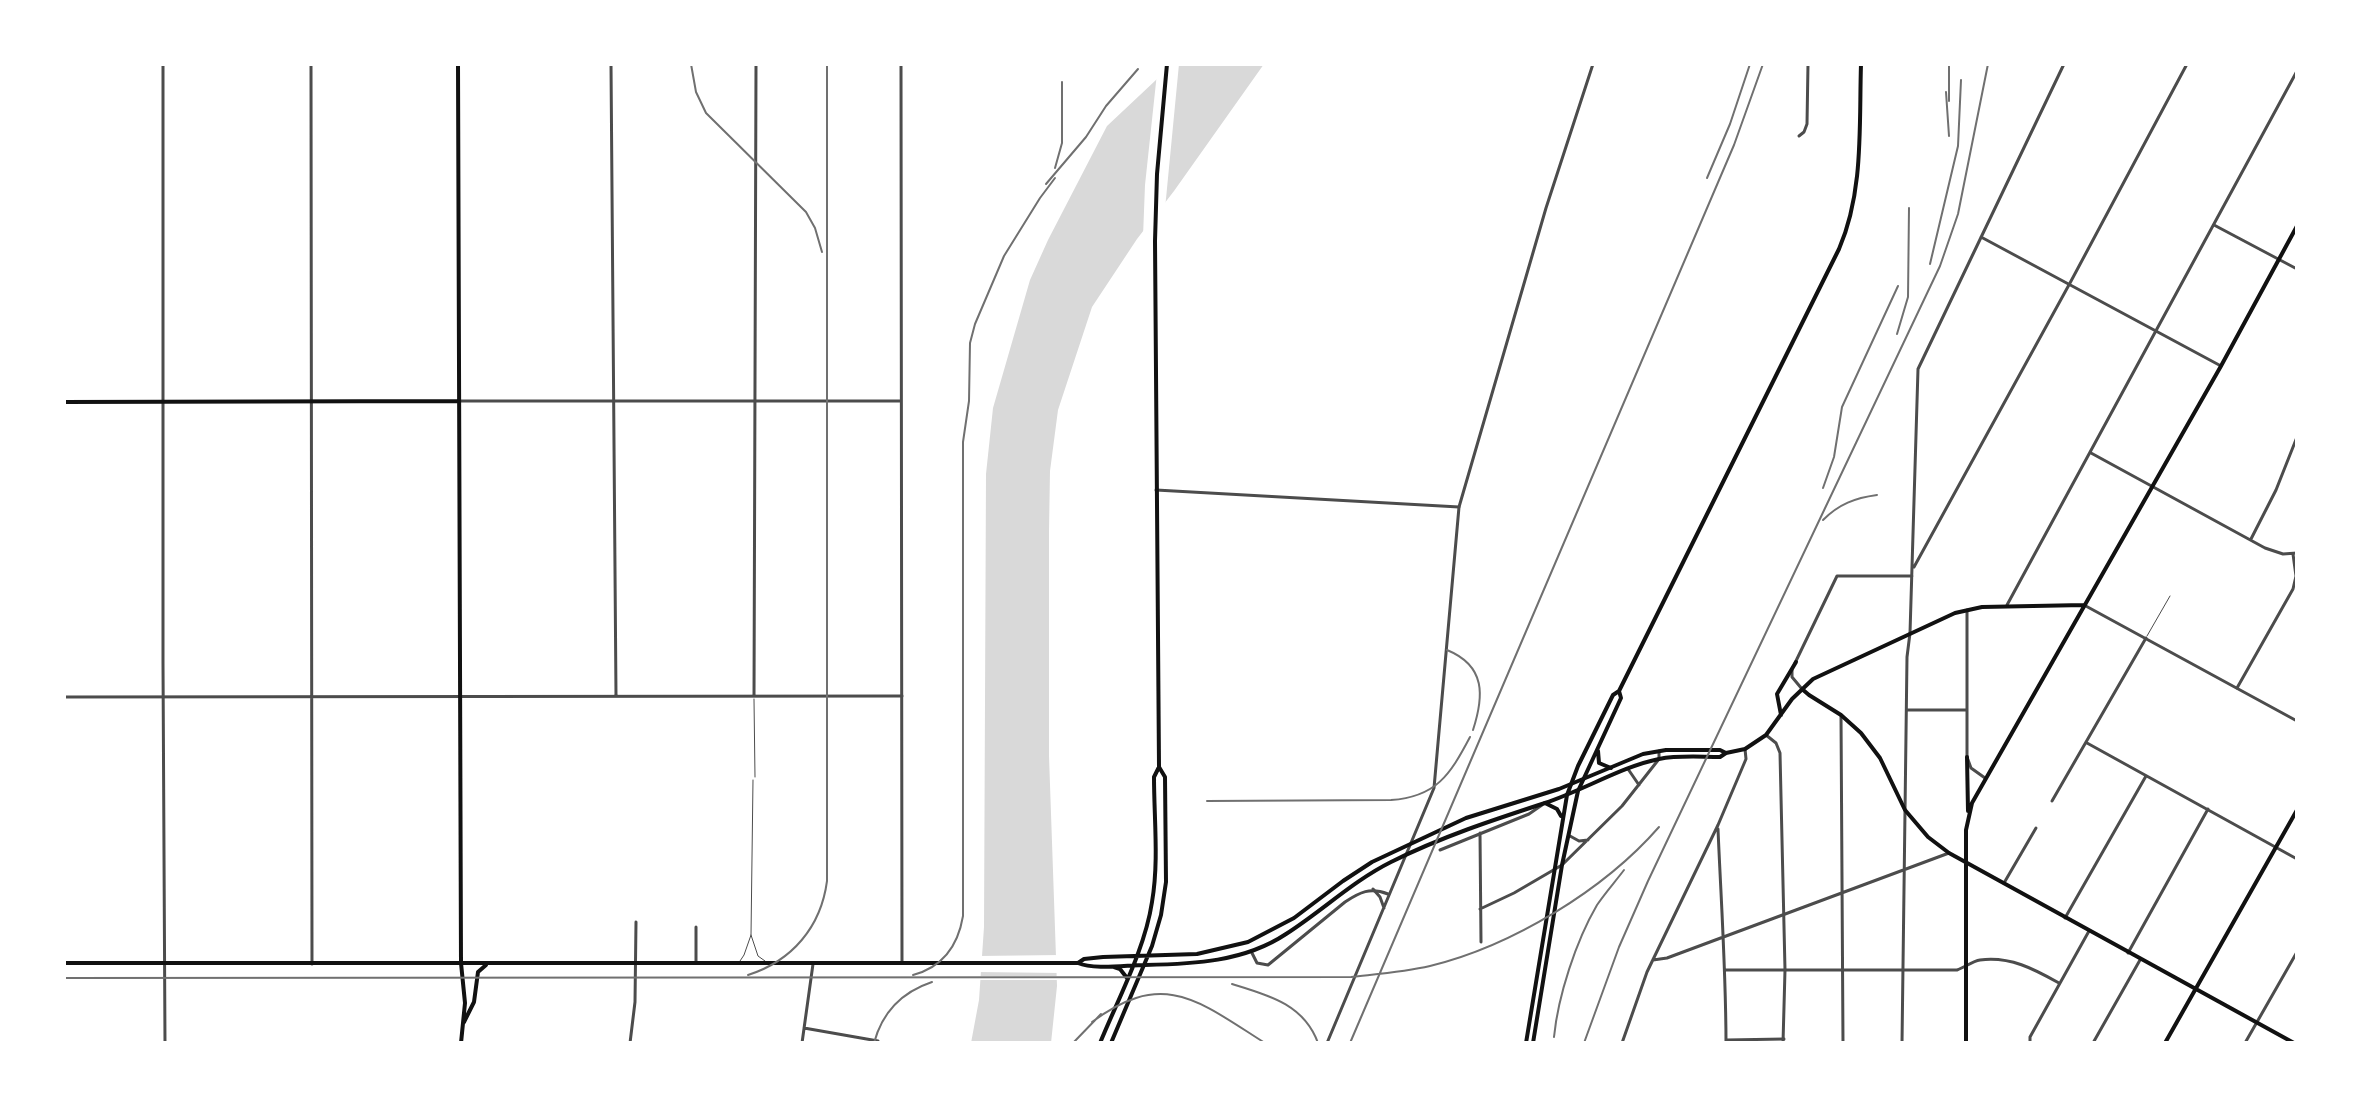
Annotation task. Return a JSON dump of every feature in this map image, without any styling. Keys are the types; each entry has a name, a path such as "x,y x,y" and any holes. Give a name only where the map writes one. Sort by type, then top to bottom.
{"main road":[{"path":"458,64 461,963 465,992 461,1043"},
{"path":"1100,1043 1136,956 1153,900 1154,777 1159,767 1155,225 1167,64"},
{"path":"1526,1043 1570,785 1844,237 1857,179 1861,64"},
{"path":"1968,814 1985,778 2221,366 2297,226"},
{"path":"64,402 459,401"},
{"path":"64,963 1197,964 1251,951 1283,937 1391,862 1460,831 1545,803 1659,759 1720,757 1745,749 1766,735 1813,679 1910,633 1967,610 2084,605"},
{"path":"1781,715 1777,694 1796,662"},
{"path":"1802,689 1841,715 1875,750 1905,810 1928,837 1949,853 2294,1043"},
{"path":"1533,1043 1562,865 1578,791 1621,698 1619,691"},
{"path":"1599,744 1599,763 1611,768"},
{"path":"1078,963 1084,959 1103,957 1197,954 1256,939 1294,918 1357,871 1466,818 1570,785 1643,754 1720,750 1726,753"},
{"path":"1966,1043 1967,757"},
{"path":"1111,1043 1159,925 1166,882 1165,777 1159,767"},
{"path":"1545,803 1557,809 1562,820"},
{"path":"2165,1043 2297,810"},
{"path":"463,1024 474,1002 478,972 488,964"},
{"path":"1111,965 1120,969 1127,978"}],"street":[{"path":"163,64 165,1043"},
{"path":"311,64 312,964"},
{"path":"611,64 616,696"},
{"path":"754,696 756,64"},
{"path":"901,64 902,963"},
{"path":"1327,1043 1432,796 1459,507 1546,208 1593,64"},
{"path":"1799,136 1807,124 1808,64"},
{"path":"1902,1043 1907,657 1918,369 2064,64"},
{"path":"1912,574 2187,64"},
{"path":"2007,606 2297,71"},
{"path":"2290,83 2297,87"},
{"path":"2214,225 2297,269"},
{"path":"1980,236 2221,366"},
{"path":"459,401 901,401"},
{"path":"2250,540 2276,490 2297,437"},
{"path":"2091,453 2250,540 2273,551 2295,554 2293,589 2237,688"},
{"path":"1156,490 1459,507"},
{"path":"1802,689 1791,675 1837,576 1912,574"},
{"path":"2084,605 2297,721"},
{"path":"1967,610 1967,757 1971,768 1985,778"},
{"path":"2052,801 2146,638"},
{"path":"64,697 902,696"},
{"path":"1906,710 1967,710"},
{"path":"1841,715 1843,1043"},
{"path":"1718,825 1726,970 1726,1041 1784,1041 1780,753 1776,743 1766,735"},
{"path":"2087,743 2297,859"},
{"path":"1622,1043 1653,960 1746,759 1745,749"},
{"path":"1480,909 1562,865 1602,828 1639,785 1659,759 1659,751"},
{"path":"1628,769 1639,785"},
{"path":"2065,918 2146,776"},
{"path":"1440,850 1529,814 1545,803"},
{"path":"2127,953 2208,809"},
{"path":"2003,884 2036,828"},
{"path":"1480,833 1481,942"},
{"path":"1568,835 1579,841 1588,840"},
{"path":"1653,960 1667,958 1949,853"},
{"path":"1251,951 1258,964 1268,965 1363,891 1373,889 1390,894"},
{"path":"1373,889 1384,908"},
{"path":"630,1043 635,1002 636,922"},
{"path":"696,927 696,964"},
{"path":"2030,1043 2030,1037 2089,931"},
{"path":"2245,1043 2297,952"},
{"path":"1726,970 1958,970 1977,960 2019,963 2059,983"},
{"path":"2093,1043 2140,960"},
{"path":"802,1043 813,964"},
{"path":"804,1028 878,1041"}],"lane":[{"path":"2146,638 2170,596"},
{"path":"754,696 755,777"},
{"path":"738,963 751,935 753,780"},
{"path":"751,935 758,956 771,964"}],"shaded area":[{"path":"1173,64 1264,64 1137,239 1092,307 1058,410 1050,471 1049,531 1049,756 1057,986 1051,1043 971,1043 979,1000 984,927 986,474 993,408 1030,280 1107,126"}],"pier":[{"path":"1167,64 1179,64 1165,209 1143,237 1145,185 1157,73"},
{"path":"1060,955 1061,973 977,972 978,956"},
{"path":"977,976 1061,976 1061,980 976,980"}],"railway":[{"path":"691,64 696,92 706,113 806,212 815,228 822,252"},
{"path":"748,975 778,961 802,940 818,913 827,881 827,64"},
{"path":"1707,178 1730,124 1750,64"},
{"path":"1350,1043 1734,145 1763,64"},
{"path":"1949,64 1949,101"},
{"path":"1584,1043 1619,947 1648,881 1940,266 1958,214 1988,64"},
{"path":"1046,184 1138,69"},
{"path":"1930,264 1958,146 1961,80"},
{"path":"1055,168 1062,143 1062,82"},
{"path":"1946,92 1949,136"},
{"path":"913,975 933,967 947,954 957,937 963,916 963,442 969,401 970,343 1004,256 1055,178"},
{"path":"1897,334 1908,297 1909,208"},
{"path":"1823,488 1834,457 1842,407 1898,286"},
{"path":"1823,520 1848,503 1877,495"},
{"path":"1447,650 1469,664 1479,683 1479,705 1473,730"},
{"path":"1207,801 1406,798 1440,782 1470,737"},
{"path":"64,978 1351,977 1430,966 1493,945 1524,930 1555,913 1612,872 1659,827"},
{"path":"1554,1037 1564,987 1582,935 1597,905 1624,870"},
{"path":"874,1043 882,1022 895,1005 911,992 932,982"},
{"path":"1232,984 1271,997 1294,1010 1304,1019 1318,1043"},
{"path":"1092,1022 1117,1006 1140,997 1161,994 1201,1004 1265,1043"},
{"path":"1073,1043 1101,1014"}]}
